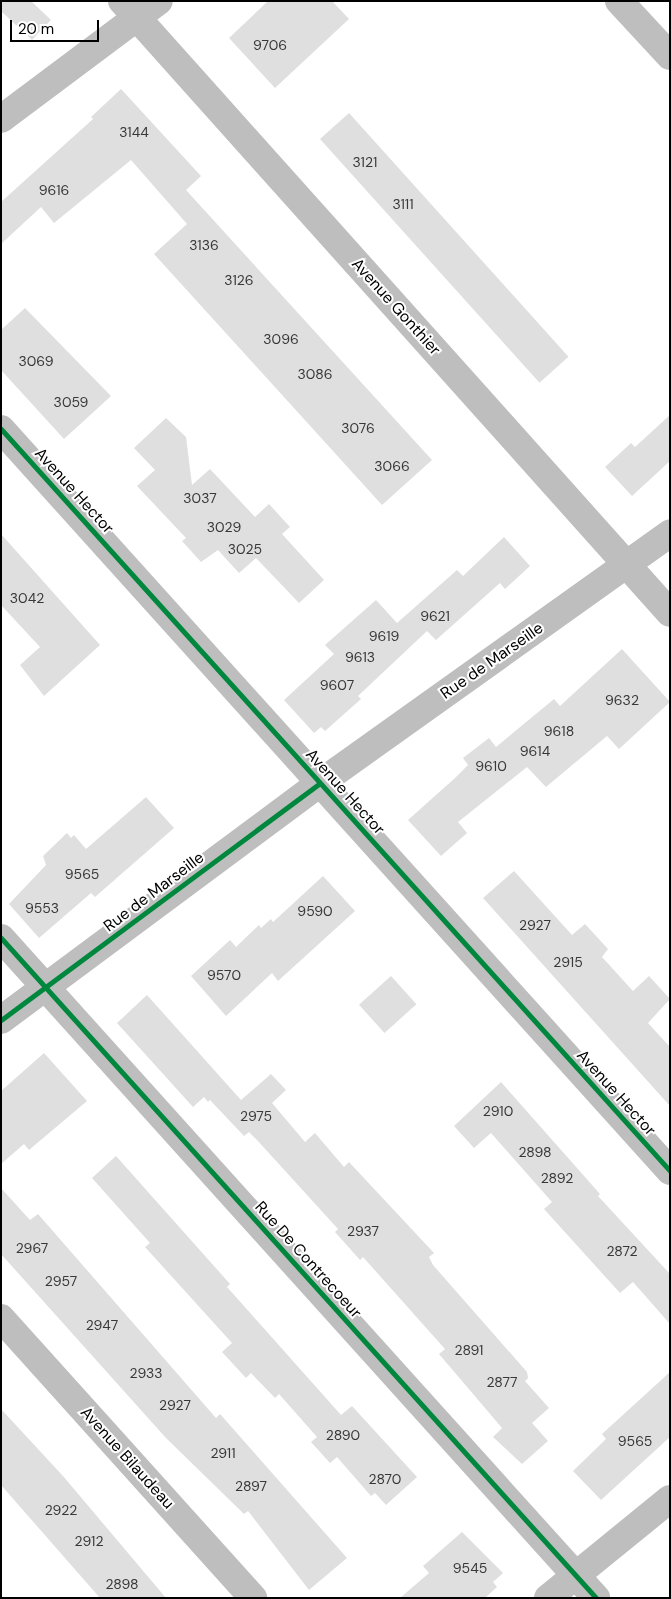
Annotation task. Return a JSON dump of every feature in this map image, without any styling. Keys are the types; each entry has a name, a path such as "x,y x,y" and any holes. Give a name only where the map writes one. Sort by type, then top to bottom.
{"street":[{"path":"1,119 130,10 159,1"},
{"path":"620,1 670,56"},
{"name":"Avenue Gonthier","path":"130,10 670,613"},
{"name":"Avenue Hector","path":"1,429 670,1171"},
{"name":"Rue de Marseille","path":"1,1020 320,783 670,533"},
{"name":"Rue De Contrecoeur","path":"1,938 596,1598"},
{"name":"Avenue Bilaudeau","path":"1,1318 253,1598"},
{"path":"548,1598 670,1499"}],"building":[{"path":"1,1 31,1 51,20 32,40 1,11"},
{"path":"268,1 332,1 349,19 275,88 229,38"},
{"path":"121,89 201,176 186,190 432,460 382,505 154,254 187,224 131,160 54,223 41,207 1,244 1,202 93,119 91,117"},
{"path":"349,113 568,357 539,383 320,139"},
{"path":"25,308 111,396 64,439 1,370 1,330"},
{"path":"670,415 670,461 632,496 605,467 631,443 635,447"},
{"path":"166,418 186,437 192,485 210,469 255,517 269,504 290,527 282,534 324,580 299,603 256,558 239,573 218,550 201,562 182,541 186,538 137,486 155,470 134,448"},
{"path":"1,534 100,645 44,696 20,665 40,647 1,605"},
{"path":"504,537 530,566 505,589 500,583 436,640 427,631 358,696 361,699 325,731 321,727 314,733 284,700 334,654 325,645 376,600 397,623 457,570 463,576"},
{"path":"622,649 670,702 619,749 607,736 546,787 527,767 458,822 467,833 441,856 408,820 468,765 463,758 489,738 496,747 554,699 560,706"},
{"path":"146,797 174,828 95,897 91,893 39,938 9,904 46,865 43,856 67,833 71,838 74,835 86,849"},
{"path":"514,871 572,935 585,924 608,949 602,957 633,991 649,976 670,999 648,1023 670,1047 670,1106 483,898"},
{"path":"323,876 355,911 278,981 272,973 226,1016 191,976 230,940 236,947 259,925 261,928 271,919 273,922"},
{"path":"391,976 416,1004 384,1033 359,1005"},
{"path":"147,995 241,1100 271,1074 286,1090 272,1103 305,1142 315,1133 344,1167 349,1162 434,1253 429,1257 433,1265 527,1372 528,1378 525,1381 549,1408 532,1423 548,1441 522,1464 493,1437 502,1428 439,1354 445,1349 363,1257 360,1260 335,1232 338,1229 257,1140 249,1132 244,1136 210,1100 208,1102 204,1097 193,1107 117,1023"},
{"path":"44,1053 87,1101 29,1150 24,1144 1,1164 1,1091"},
{"path":"501,1082 600,1194 598,1196 670,1274 670,1324 633,1282 620,1293 544,1209 552,1202 491,1133 474,1148 454,1126"},
{"path":"116,1156 230,1284 227,1287 341,1415 352,1406 417,1477 386,1505 375,1493 371,1496 337,1457 330,1463 311,1442 317,1437 279,1394 275,1398 251,1373 246,1378 222,1352 232,1343 145,1247 150,1243 92,1178"},
{"path":"1,1188 30,1220 38,1214 216,1418 220,1414 347,1558 309,1590 248,1511 244,1514 166,1438 1,1254"},
{"path":"670,1372 670,1437 601,1500 573,1471 606,1439 602,1434"},
{"path":"1,1409 63,1476 166,1598 100,1598 1,1485"},
{"path":"462,1532 503,1573 493,1582 497,1587 485,1598 400,1598 429,1573 423,1566"}],"cycle path":[{"path":"1,429 670,1171"},
{"path":"1,1020 320,783"},
{"path":"1,938 596,1598"}]}
